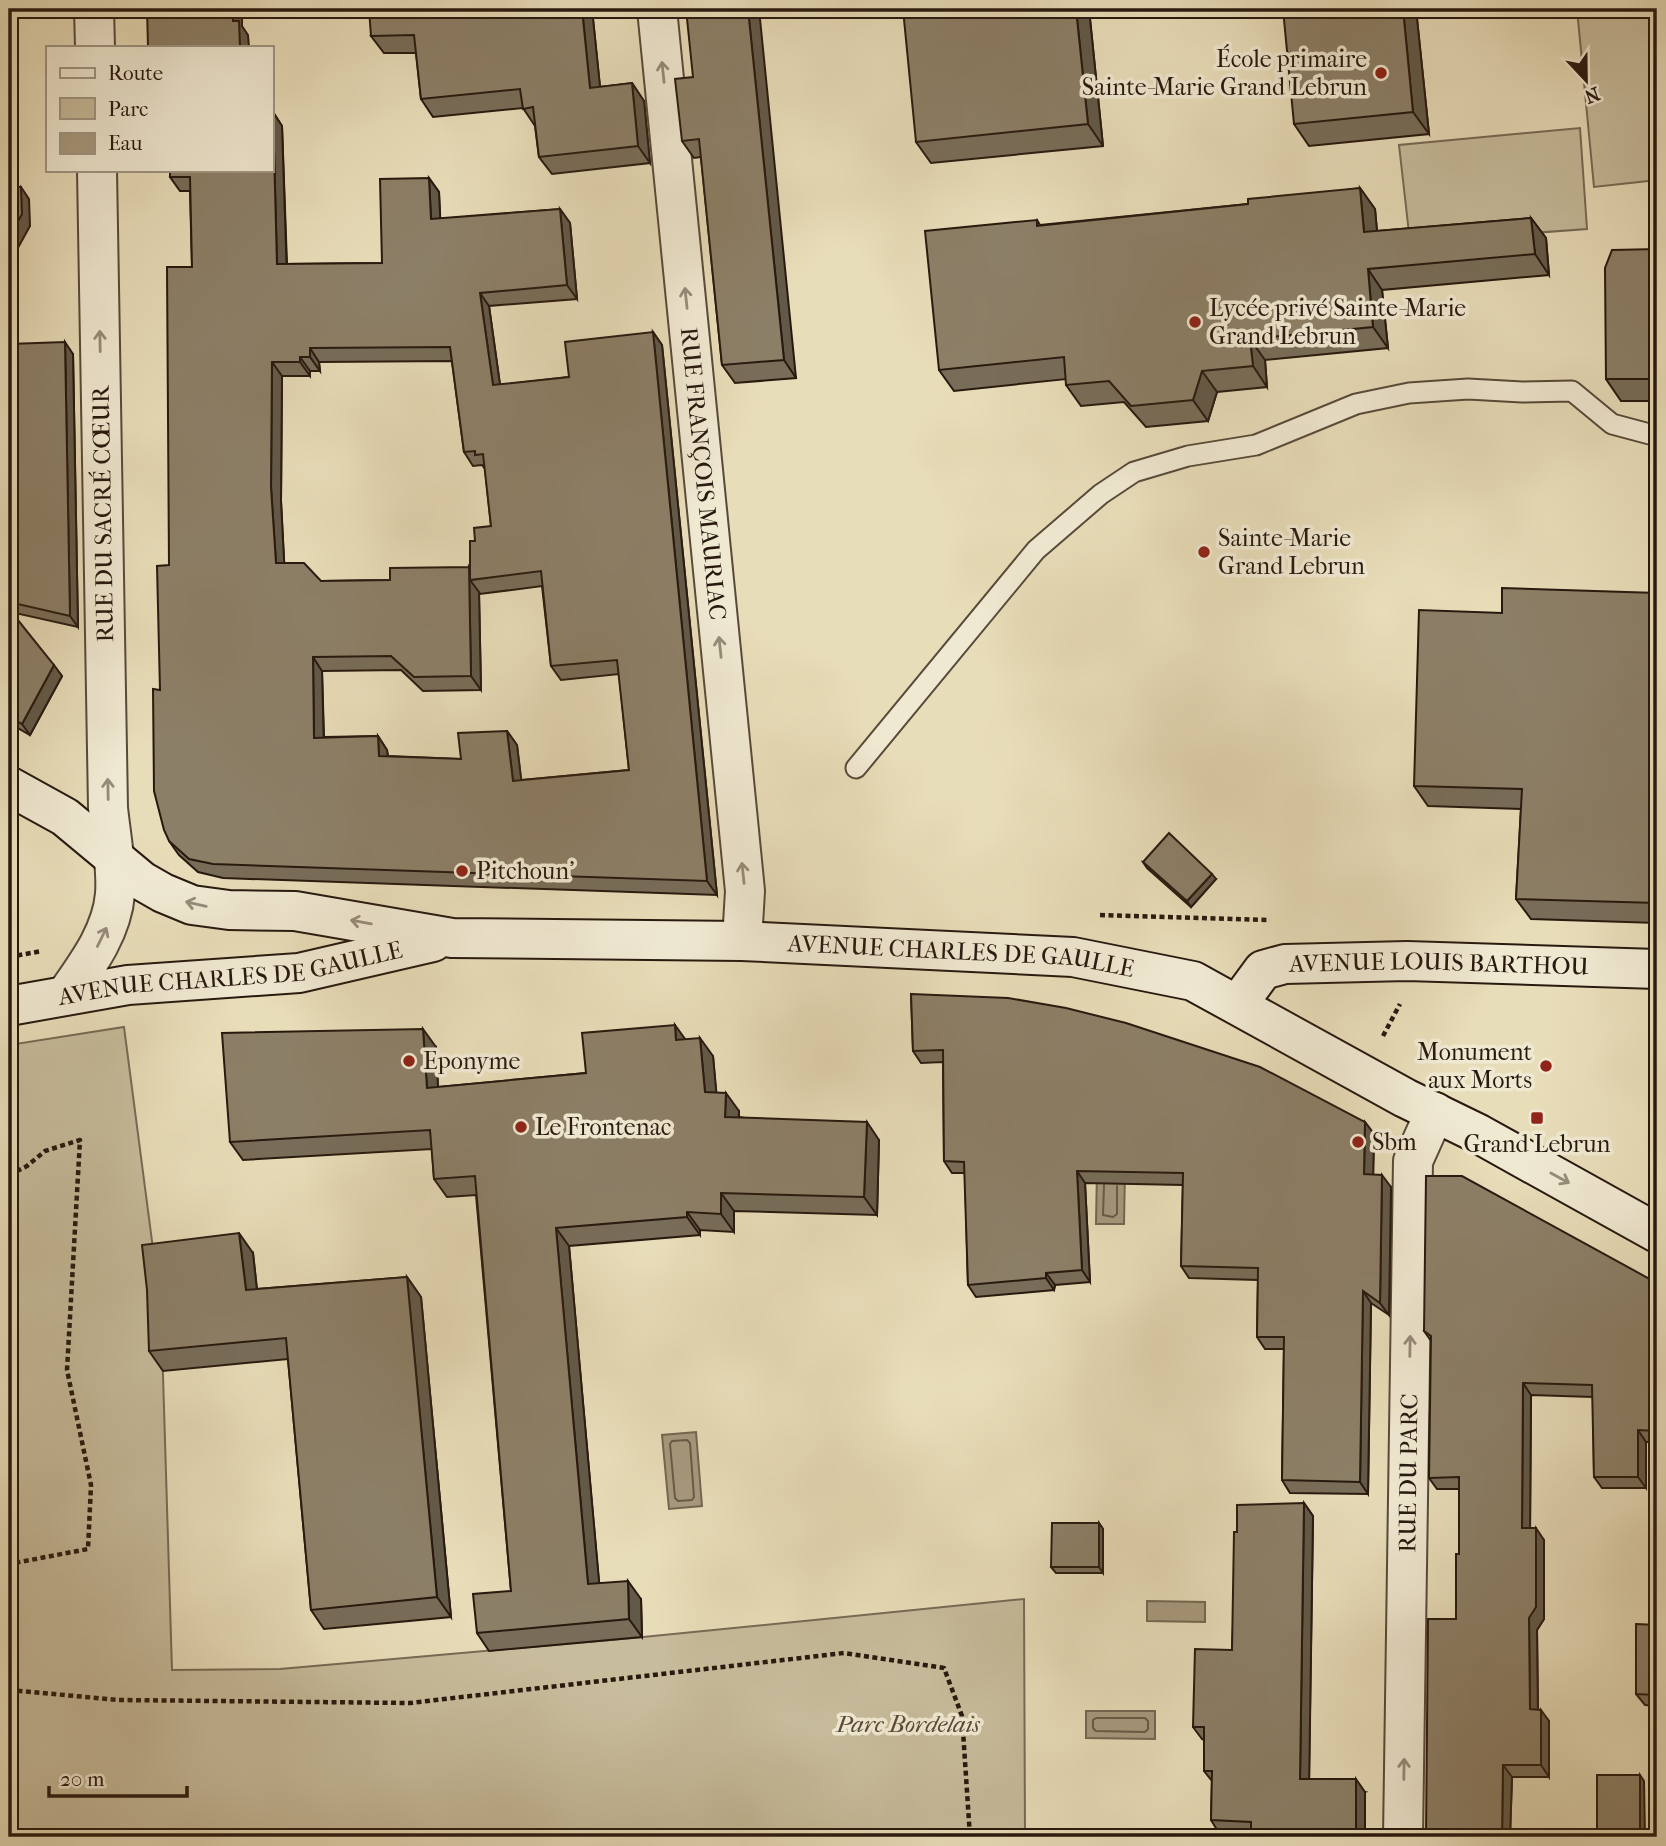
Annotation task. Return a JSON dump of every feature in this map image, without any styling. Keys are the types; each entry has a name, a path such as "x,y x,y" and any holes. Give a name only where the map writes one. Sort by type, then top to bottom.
{"street":[{"path":"94,9 95,46"},
{"name":"RUE FRANÇOIS MAURIAC","path":"657,9 745,891 742,941"},
{"name":"RUE DU SACRÉ CŒUR","path":"66,995 92,957 109,923 115,894 108,794 97,172"},
{"name":"AVENUE CHARLES DE GAULLE","path":"9,786 65,817 142,881 192,905 229,910 295,911 452,938 742,941 1073,957 1193,981 1657,1233"},
{"name":"AVENUE CHARLES DE GAULLE","path":"9,1006 128,985 299,972 452,938"},
{"name":"AVENUE LOUIS BARTHOU","path":"1238,1004 1263,970 1284,964 1407,961 1657,969"},
{"name":"RUE DU PARC","path":"1403,1837 1413,1161 1435,1112"}],"lane":[{"path":"856,768 1036,550 1101,494 1134,472 1188,456 1256,445 1356,404 1409,393 1572,391 1612,424 1657,436"}],"path":[{"path":"1089,915 1282,921"},
{"path":"9,957 51,949"},
{"path":"9,1175 27,1166 45,1151 80,1140 67,1370 92,1485 88,1549 9,1564"},
{"path":"9,1690 119,1700 410,1703 844,1653 944,1668 962,1716 970,1837"}],"green space":[{"path":"1577,9 1657,9 1657,180 1594,187"},
{"path":"1580,128 1587,229 1410,242 1399,145"},
{"name":"Parc Bordelais","path":"124,1027 161,1310 172,1670 280,1669 643,1637 1024,1599 1025,1837 9,1837 9,1045"}],"water":[{"path":"1097,1169 1125,1169 1124,1224 1096,1224"},
{"path":"696,1432 702,1506 669,1509 662,1435"},
{"path":"1147,1601 1205,1602 1205,1622 1147,1621"},
{"path":"1086,1711 1155,1711 1155,1739 1086,1738"}],"building":[{"path":"147,9 232,9 233,21 239,21 240,46 148,46"},
{"path":"369,9 582,9 590,88 632,83 638,146 539,157 533,107 523,109 520,89 421,99 414,35 371,36"},
{"path":"686,9 748,9 784,360 722,365 699,139 682,141 675,79 693,77"},
{"path":"903,9 1076,9 1088,124 916,142"},
{"path":"1283,9 1403,9 1413,112 1294,124"},
{"path":"273,112 277,264 382,263 380,179 429,178 431,219 560,209 567,285 480,293 493,385 569,377 565,342 653,332 707,881 213,864 189,859 169,841 154,791 153,689 160,690 157,566 169,565 167,267 192,267 190,177 170,177 170,172 273,172","holes":["450,347 464,452 475,451 475,455 483,454 491,526 474,528 475,541 470,541 470,580 541,571 551,666 617,660 629,770 513,781 507,731 458,733 461,759 379,756 378,736 314,738 313,657 391,656 414,677 471,676 469,567 390,568 390,580 321,581 304,563 276,563 271,487 272,362 300,362 300,357 310,357 310,348"]},
{"path":"9,187 21,187 22,214 9,238"},
{"path":"1360,188 1364,232 1531,218 1535,254 1368,269 1373,327 1250,339 1253,366 1202,371 1193,400 1131,406 1109,381 1066,385 1064,357 939,370 925,231 1037,220 1037,226 1248,204 1248,199"},
{"path":"1657,249 1657,379 1606,379 1605,268 1612,250"},
{"path":"65,342 70,616 9,602 9,344"},
{"path":"1502,588 1657,593 1657,903 1516,899 1522,789 1414,786 1419,610 1502,613"},
{"path":"9,609 54,665 22,724 9,716"},
{"path":"1169,833 1212,874 1187,901 1143,862"},
{"path":"911,994 1008,998 1066,1008 1126,1023 1260,1067 1365,1122 1364,1174 1382,1175 1380,1303 1363,1291 1360,1482 1282,1480 1284,1337 1257,1337 1258,1268 1181,1266 1183,1173 1077,1171 1082,1270 1046,1273 1046,1278 968,1285 964,1162 944,1161 943,1050 913,1051"},
{"path":"675,1025 676,1040 700,1038 705,1092 726,1093 725,1117 867,1122 864,1197 721,1193 721,1214 687,1212 687,1217 556,1228 588,1584 628,1581 629,1619 477,1633 473,1594 511,1591 475,1176 434,1179 430,1130 230,1142 222,1033 423,1029 427,1088 586,1073 582,1033"},
{"path":"1426,1176 1462,1176 1657,1283 1657,1431 1638,1430 1638,1477 1594,1477 1592,1385 1523,1383 1522,1528 1536,1528 1536,1607 1529,1618 1530,1709 1541,1710 1541,1765 1503,1765 1502,1837 1426,1837 1428,1619 1456,1619 1459,1477 1429,1478 1431,1336 1424,1331"},
{"path":"239,1233 246,1290 407,1277 437,1597 311,1610 286,1338 149,1351 142,1245"},
{"path":"1304,1503 1300,1779 1356,1779 1356,1837 1251,1837 1251,1822 1211,1820 1212,1771 1204,1771 1204,1727 1193,1727 1195,1649 1232,1650 1237,1505"},
{"path":"1052,1523 1099,1523 1099,1567 1051,1567"},
{"path":"1636,1624 1657,1625 1657,1695 1636,1694"},
{"path":"1597,1775 1640,1775 1640,1837 1597,1837"}],"place":[{"name":"École primaire Sainte-Marie Grand Lebrun","path":"1381,73"},
{"name":"Lycée privé Sainte-Marie Grand Lebrun","path":"1195,322"},
{"name":"Sainte-Marie Grand Lebrun","path":"1204,552"},
{"name":"Pitchoun'","path":"462,871"},
{"name":"Eponyme","path":"409,1061"},
{"name":"Monument aux Morts","path":"1546,1066"},
{"name":"Grand Lebrun","path":"1537,1118"},
{"name":"Le Frontenac","path":"521,1127"},
{"name":"Sbm","path":"1358,1142"}]}
